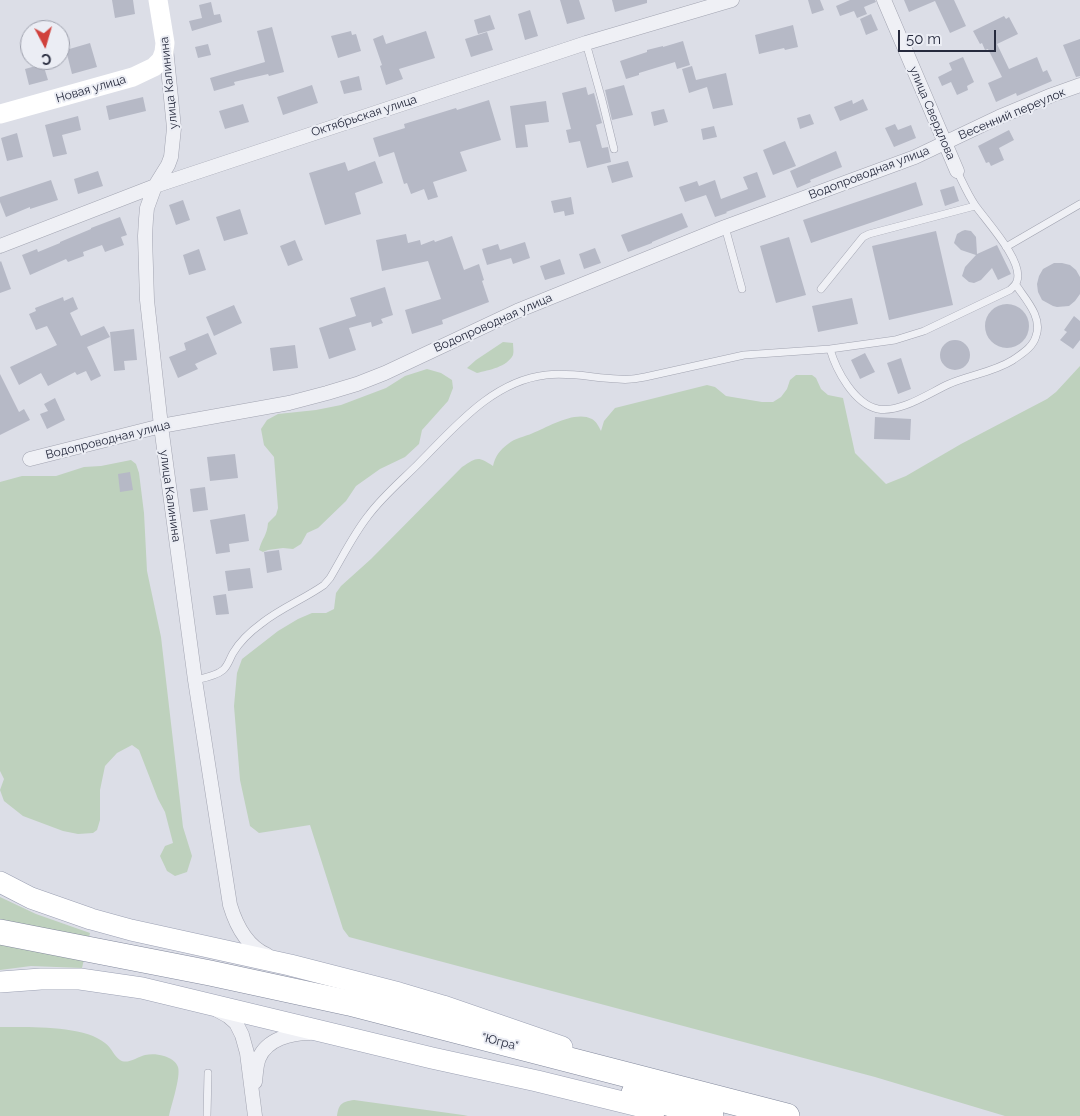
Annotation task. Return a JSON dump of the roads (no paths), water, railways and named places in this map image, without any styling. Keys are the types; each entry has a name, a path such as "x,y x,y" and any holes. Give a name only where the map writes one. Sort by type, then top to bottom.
{"highway":[{"name":"\"Югра\"","path":"0,932 210,973 349,1003 787,1116"},
{"name":"\"Югра\"","path":"210,973 489,1050 711,1116"}],"main road":[{"path":"0,882 31,898 91,919 131,930 348,979 443,1006 548,1042 793,1116"},
{"path":"0,982 80,979 142,988 680,1116"}],"street":[{"name":"улица Калинина","path":"158,0 166,44 174,138 172,157 155,186 147,208 145,236 147,300 161,426 195,680 233,916 242,934 253,947 263,954 290,965"},
{"name":"Октябрьская улица","path":"0,246 155,186 586,44 732,0"},
{"name":"улица Свердлова","path":"884,0 957,171"},
{"name":"Новая улица","path":"0,114 139,75 154,67 160,60 166,44"},
{"name":"Весенний переулок","path":"945,143 1014,110 1080,85"},
{"name":"Водопроводная улица","path":"30,459 161,426 289,403 357,384 517,310 725,227 945,143"},
{"path":"201,1002 228,1016 242,1034 246,1048 254,1109"},
{"path":"254,1109 259,1057 271,1044 290,1035 303,1033 338,1034"}],"lane":[{"path":"586,44 614,149"},
{"path":"195,680 222,671 247,635 263,622 324,585 368,516 382,500 461,421 482,403 506,388 526,379 546,375 568,374 619,380 631,379 744,354 830,349 895,340 916,334 1010,290 1016,285 1018,279 1015,264 1000,237 975,206 957,171"},
{"path":"1006,247 1080,204"},
{"path":"822,289 863,237 975,206"},
{"path":"725,227 742,289"},
{"path":"830,349 836,366 849,387 864,402 878,409 900,407 950,384 998,368 1026,351 1033,344 1037,334 1037,318 1016,285"},
{"path":"207,1116 208,1073"}]}
